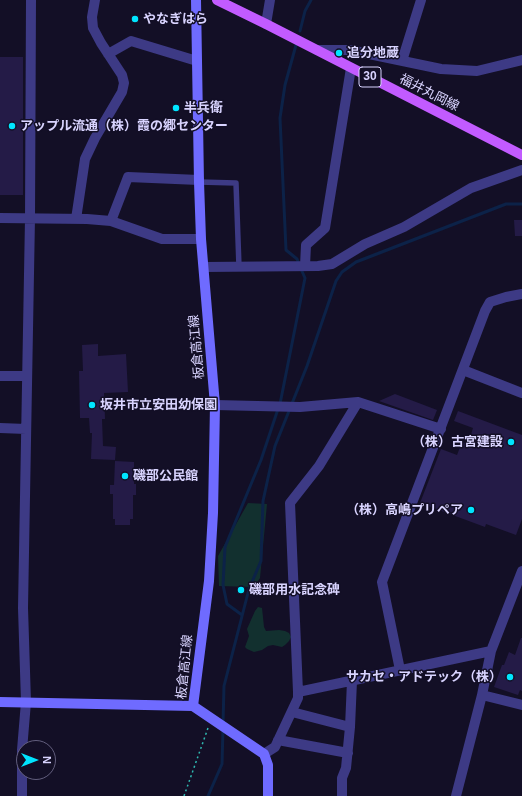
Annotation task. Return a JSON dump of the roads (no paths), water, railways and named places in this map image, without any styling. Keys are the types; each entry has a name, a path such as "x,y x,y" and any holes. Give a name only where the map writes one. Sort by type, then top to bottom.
{"main road":[{"name":"板倉高江線","path":"196,0 201,239 215,405 213,512 209,581 193,706 264,754"},
{"name":"福井丸岡線","path":"217,0 522,155"},
{"path":"0,702 193,706"},
{"path":"264,754 268,765 268,796"}],"street":[{"path":"22,796 22,750 26,702 23,608 30,218 32,0"},
{"path":"76,219 84,159 122,92 124,83 122,74 101,43 93,28 92,17 95,0"},
{"path":"266,24 270,0"},
{"path":"402,61 421,0"},
{"path":"108,54 132,41 197,61"},
{"path":"317,50 350,50 441,69 477,71 522,60"},
{"path":"305,266 306,246 326,228 351,68"},
{"path":"204,267 318,266 332,264 364,244 404,227 471,188 522,170"},
{"path":"110,221 128,177 199,181"},
{"path":"0,218 88,219 110,221 162,239 201,239"},
{"path":"400,670 382,582 485,311 490,302 506,296 522,294"},
{"path":"463,370 522,393"},
{"path":"0,376 27,376"},
{"path":"215,405 300,407 358,402 441,429"},
{"path":"264,754 275,747 298,698 290,503 319,466 358,402"},
{"path":"0,428 26,429"},
{"path":"456,796 482,695 491,650 519,588 522,571"},
{"path":"298,692 491,650"},
{"path":"342,796 342,778 346,768 348,753 352,681"},
{"path":"482,695 522,705"},
{"path":"292,712 350,727"},
{"path":"278,740 348,753"}],"lane":[{"path":"199,181 236,183 239,267"}],"waterway":[{"path":"300,31 305,11 311,0"},
{"path":"296,45 285,85 280,118 286,250 297,259 299,264"},
{"path":"223,723 224,686 249,589 261,561 263,501 275,446 307,366 336,281 342,272 356,262 506,204 522,204"},
{"path":"280,404 305,278 301,269"},
{"path":"242,615 227,604 223,585 225,547 261,460 278,409"},
{"path":"208,796 222,764 223,729"}],"place":[{"name":"やなぎはら","path":"135,19"},
{"name":"追分地蔵","path":"339,53"},
{"name":"半兵衛","path":"176,108"},
{"name":"アップル流通（株）霞の郷センター","path":"12,126"},
{"name":"坂井市立安田幼保園","path":"92,405"},
{"name":"（株）古宮建設","path":"511,442"},
{"name":"磯部公民館","path":"125,476"},
{"name":"（株）高嶋プリペア","path":"471,510"},
{"name":"磯部用水記念碑","path":"241,590"},
{"name":"サカセ・アドテック（株）","path":"510,677"}]}
